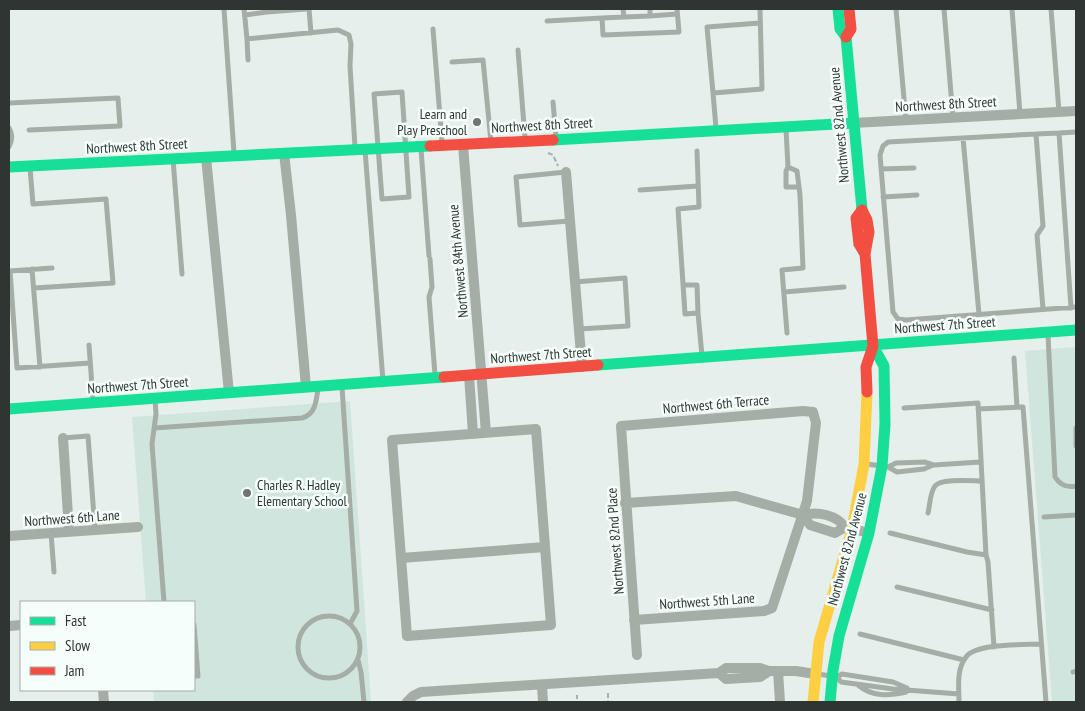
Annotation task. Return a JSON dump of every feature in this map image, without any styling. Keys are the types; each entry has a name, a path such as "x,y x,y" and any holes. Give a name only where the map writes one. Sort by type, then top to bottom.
{"street":[{"name":"Northwest 82nd Avenue","path":"813,702 815,674 823,624 864,464 867,413 866,367 873,346 865,254 869,242 867,217 862,210 846,37 840,29 838,9"},
{"name":"Northwest 82nd Avenue","path":"846,37 850,29 849,9"},
{"name":"Northwest 8th Street","path":"9,167 463,145 1076,111"},
{"name":"Northwest 84th Avenue","path":"463,145 486,433"},
{"path":"284,153 306,387"},
{"path":"206,157 230,393"},
{"path":"562,171 569,221 582,367"},
{"name":"Northwest 7th Street","path":"9,409 1076,330"},
{"name":"Northwest 82nd Avenue","path":"830,702 843,620 869,533 885,466 884,366 873,346"},
{"path":"469,375 473,434"},
{"name":"Northwest 6th Terrace","path":"621,426 803,411 813,412 816,423 807,501 803,515"},
{"name":"Northwest 82nd Place","path":"621,426 637,655"},
{"path":"536,429 551,625 407,636 392,440 473,434 536,429"},
{"path":"62,438 69,531"},
{"path":"626,503 736,496 803,515 816,513 839,520 848,528 869,533"},
{"name":"Northwest 5th Lane","path":"634,620 764,611 772,608 803,515"},
{"name":"Northwest 6th Lane","path":"9,536 138,527"},
{"path":"401,558 545,547"},
{"path":"407,702 421,692 719,673 726,668 760,668 773,671 796,670 815,674"},
{"path":"773,671 780,702"},
{"path":"542,685 544,702"}],"lane":[{"path":"224,9 234,156"},
{"path":"248,60 244,12 307,9 311,33"},
{"path":"623,9 624,17"},
{"path":"650,9 650,16"},
{"path":"713,93 762,89 760,9"},
{"path":"896,9 906,121"},
{"path":"944,9 953,119"},
{"path":"1012,9 1020,114"},
{"path":"1051,9 1059,112"},
{"path":"547,21 602,18 650,16 677,11 679,32 603,35 602,18"},
{"path":"717,130 707,27 760,23"},
{"path":"433,29 442,146"},
{"path":"247,39 338,30 346,33 350,39 350,66 383,382"},
{"path":"518,50 525,141"},
{"path":"452,62 484,60 491,143"},
{"path":"402,92 409,198 382,199 379,148 374,94 402,92"},
{"path":"9,103 118,98 120,126 29,130"},
{"path":"553,102 556,140"},
{"path":"786,126 788,167 786,171 786,187 798,187"},
{"path":"9,128 12,131 12,141 9,147"},
{"path":"1059,133 1074,308 898,319 895,316 883,197 881,150 885,144 888,142 1076,132"},
{"path":"1036,134 1043,226 1038,235 1043,310"},
{"path":"963,138 979,314"},
{"path":"420,146 432,287 429,297 435,378"},
{"path":"697,151 699,207 678,209 685,314 698,313"},
{"path":"173,159 182,274"},
{"path":"30,166 33,204 106,199 113,283 34,288"},
{"path":"786,332 782,270 803,268 800,195 797,171 788,167"},
{"path":"881,169 914,168"},
{"path":"562,171 516,176 520,225 569,221"},
{"path":"640,190 698,186"},
{"path":"883,197 917,195"},
{"path":"52,268 10,271 17,368 90,363"},
{"path":"32,270 40,367"},
{"path":"574,282 625,278 628,326 579,329"},
{"path":"684,285 697,284 702,358"},
{"path":"784,292 844,287"},
{"path":"1048,333 1056,477 1061,484 1076,486"},
{"path":"89,345 93,403"},
{"path":"1014,358 1017,407"},
{"path":"342,385 357,611 350,624"},
{"path":"154,428 307,417 314,409 318,386"},
{"path":"155,398 152,444 164,601"},
{"path":"904,408 978,404 986,555 994,647"},
{"path":"978,409 1023,406 1046,702"},
{"path":"1076,428 1076,446"},
{"path":"62,438 88,436 95,530"},
{"path":"864,464 885,466 896,463 925,462 934,465"},
{"path":"885,466 897,472 924,469 934,465 980,462"},
{"path":"912,463 912,470"},
{"path":"928,513 934,488 938,483 982,481"},
{"path":"1044,517 1076,514"},
{"path":"51,532 54,572"},
{"path":"890,533 986,555"},
{"path":"897,587 992,610"},
{"path":"358,660 348,672 341,676 326,678 318,676 305,667 299,654 300,638 308,625 314,620 329,616 337,617 350,624 356,630 360,645 358,660 364,702"},
{"path":"860,634 964,660"},
{"path":"195,637 198,676 195,676"},
{"path":"959,702 959,674 964,660 970,652 994,647 1041,644"},
{"path":"815,674 835,677 841,682 861,686 959,694"},
{"path":"835,677 842,674 893,682 912,690"},
{"path":"861,686 864,678"}],"path":[{"path":"548,150 562,171"},
{"path":"608,693 608,702"}],"shaded area":[{"path":"1076,347 1076,702 1052,702 1025,351"},
{"name":"Charles R. Hadley Elementary School","path":"350,401 371,702 154,702 153,691 195,691 195,601 146,601 132,417"}],"traffic: fast":[{"path":"838,9 840,29 846,37 862,210"},
{"path":"553,140 853,123"},
{"path":"9,167 430,146"},
{"path":"598,365 1076,330"},
{"path":"830,702 839,636 869,533 882,466 885,424 884,366 873,346"},
{"path":"9,409 444,377"}],"traffic: slow":[{"path":"813,702 819,642 852,529 864,464 867,392"}],"traffic: jam":[{"path":"846,37 851,29 849,9"},
{"path":"430,146 553,140"},
{"path":"865,254 859,244 856,218 862,210 867,220 869,232 865,254 873,346 866,367 867,392"},
{"path":"444,377 598,365"}],"place":[{"name":"Learn and Play Preschool","path":"477,122"},
{"name":"Charles R. Hadley Elementary School","path":"247,493"}]}
